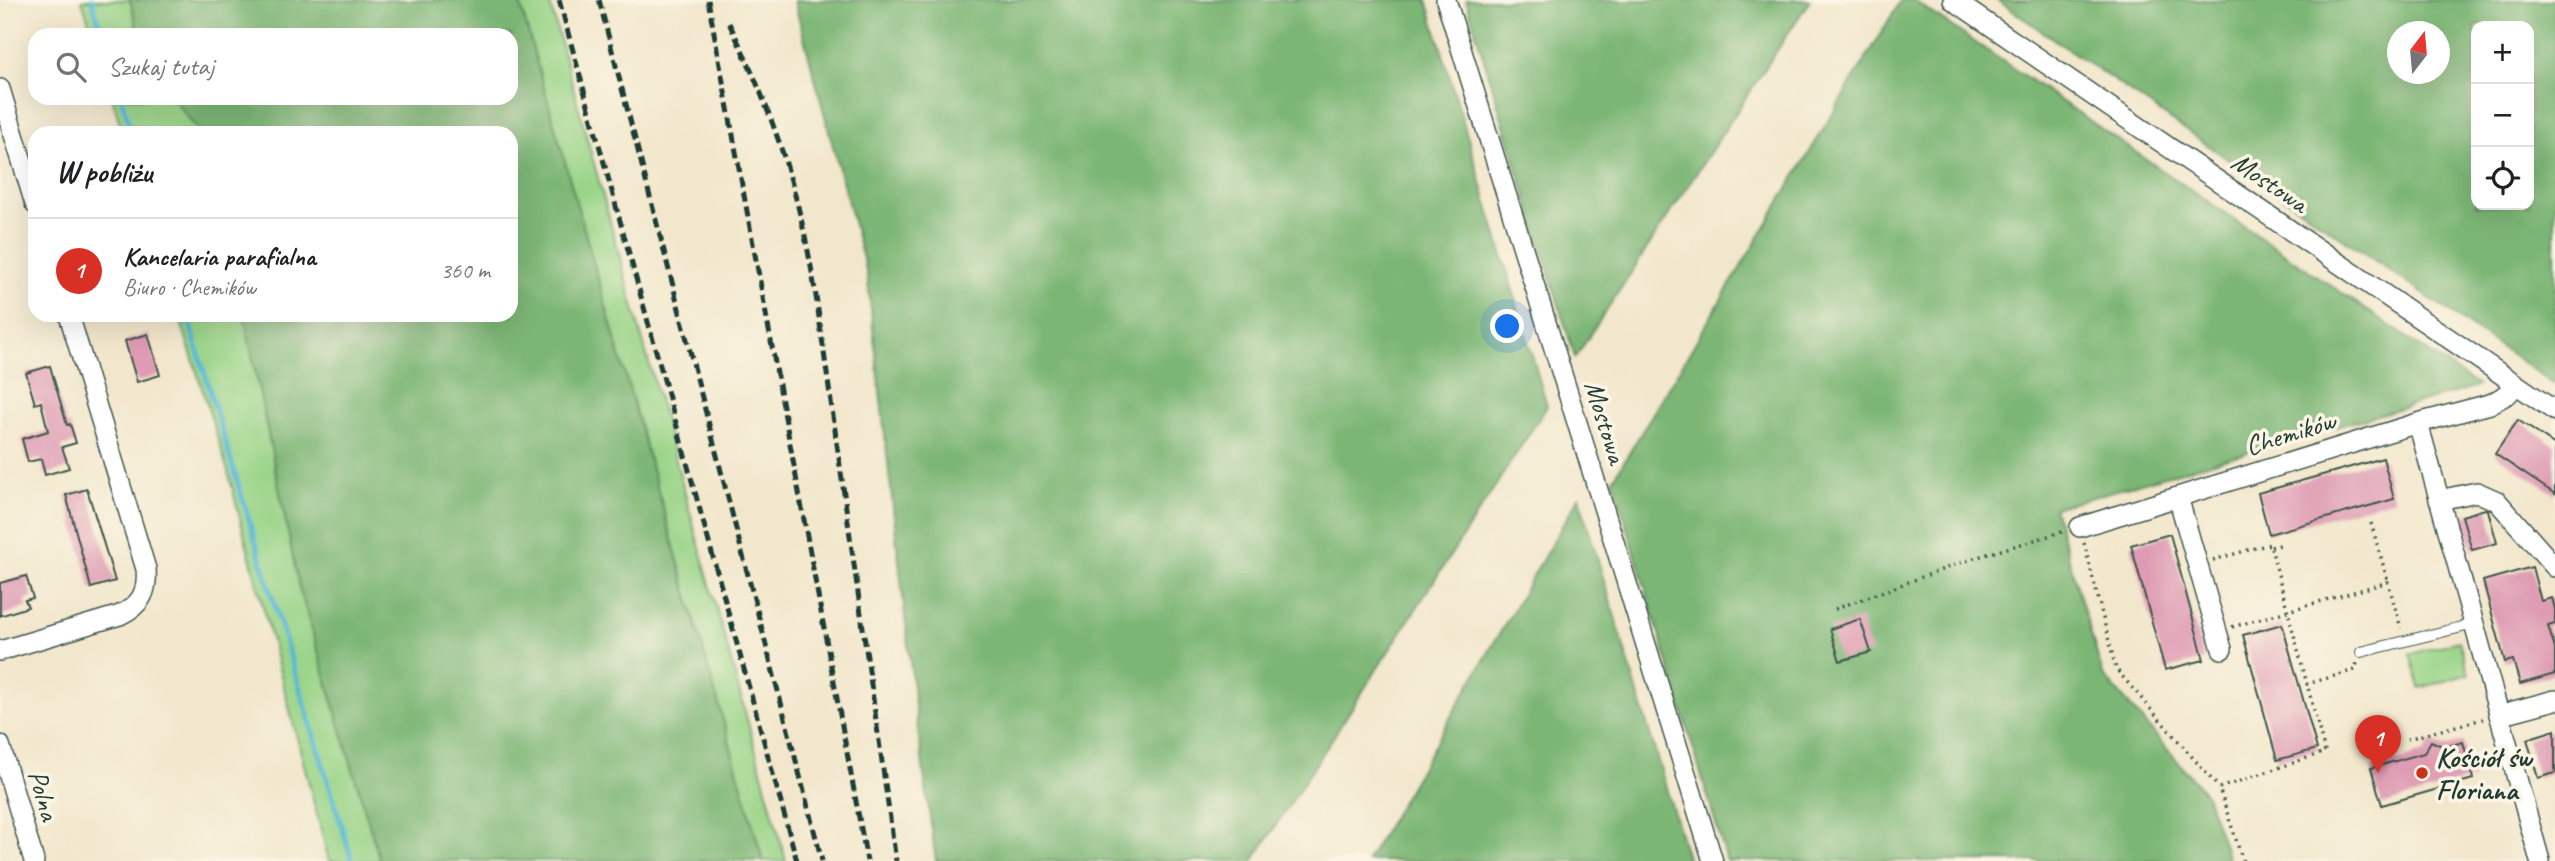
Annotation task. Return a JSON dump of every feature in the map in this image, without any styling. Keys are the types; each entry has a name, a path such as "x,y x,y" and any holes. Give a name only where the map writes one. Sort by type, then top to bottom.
{"street":[{"name":"Mostowa","path":"1446,0 1713,861"},
{"name":"Mostowa","path":"1953,0 2555,411"},
{"path":"0,89 28,181"},
{"path":"0,651 120,615 134,608 143,597 147,584 146,569 71,322"},
{"name":"Chemików","path":"2080,527 2418,422 2490,404 2508,394 2516,384"},
{"path":"2418,422 2540,861"},
{"path":"2440,500 2477,492 2497,501 2555,567"},
{"path":"2178,497 2220,640"},
{"path":"2499,715 2555,700"},
{"name":"Polna","path":"0,745 34,861"}],"lane":[{"path":"2361,652 2474,624"}],"path":[{"path":"2371,523 2405,641"},
{"path":"1835,609 1974,558 2080,527 2116,669 2219,789 2243,861"},
{"path":"2197,564 2270,544 2325,752 2219,789"},
{"path":"2271,547 2284,544"},
{"path":"2220,640 2288,610 2388,582"},
{"path":"2307,684 2355,670 2361,652"},
{"path":"2407,739 2499,715"}],"green space":[{"path":"82,0 130,0 137,28 91,28"},
{"path":"130,0 519,0 763,861 380,861 299,587 245,322 518,322 518,126 195,126 178,105 518,105 518,28 137,28"},
{"path":"519,0 549,0 786,861 763,861"},
{"path":"794,0 1427,0 1547,406 1253,861 936,861 916,715 867,274"},
{"path":"1466,0 1810,0 1575,358"},
{"path":"1901,0 1913,0 2478,386 2054,508 2103,675 2206,794 2229,861 1727,861 1613,480"},
{"path":"1997,0 2555,0 2555,384"},
{"path":"114,105 178,105 195,126 121,126"},
{"path":"181,322 245,322 299,587 380,861 329,861 227,468"},
{"path":"1579,497 1688,861 1367,861"},
{"path":"2459,641 2469,674 2420,688 2410,654"}],"building":[{"path":"148,334 160,375 137,382 125,341"},
{"path":"50,366 67,425 70,424 76,443 62,447 69,468 45,475 41,459 28,462 22,439 48,431 41,402 35,404 26,373"},
{"path":"2518,420 2555,445 2555,494 2495,454"},
{"path":"2383,458 2394,499 2269,534 2258,493"},
{"path":"87,489 115,581 91,588 66,495"},
{"path":"2488,510 2497,543 2472,550 2462,516"},
{"path":"2170,534 2204,660 2165,670 2131,545"},
{"path":"2532,567 2541,601 2552,598 2555,609 2555,624 2548,626 2555,649 2555,674 2520,684 2513,660 2505,662 2483,581"},
{"path":"26,576 33,598 25,600 28,607 0,616 0,583"},
{"path":"1860,619 1871,652 1840,661 1830,629"},
{"path":"2282,624 2317,749 2277,760 2243,635"},
{"path":"2555,730 2555,773 2538,778 2527,739"},
{"name":"Kościół św Floriana","path":"2431,741 2444,747 2463,742 2473,779 2382,805 2371,768 2424,753"}],"waterway":[{"path":"92,0 100,28"},
{"path":"123,105 130,126"},
{"path":"189,322 352,861"}],"railway":[{"path":"559,0 797,861"},
{"path":"599,0 822,861"},
{"path":"708,0 867,861"},
{"path":"729,23 760,91 785,159 811,265 896,861"}],"place":[{"name":"Kancelaria parafialna","path":"2378,773"},
{"name":"Kościół św Floriana","path":"2422,773"}]}
